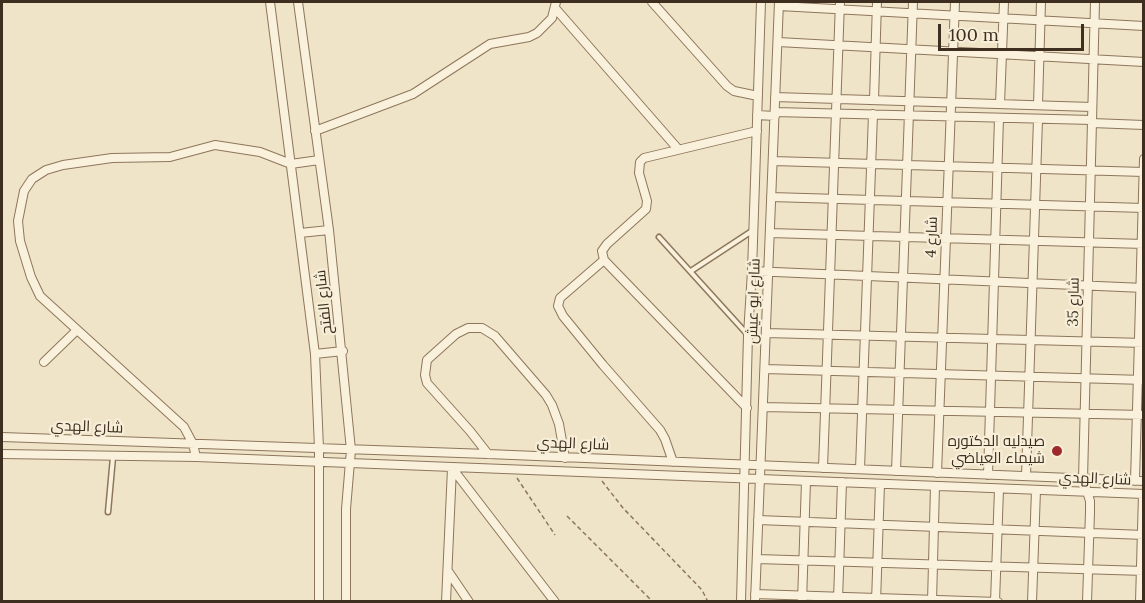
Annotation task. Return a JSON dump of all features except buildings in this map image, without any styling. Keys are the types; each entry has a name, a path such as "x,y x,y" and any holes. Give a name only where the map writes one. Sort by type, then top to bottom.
{"street":[{"name":"شارع الفتح","path":"270,2 315,354 320,448 319,602"},
{"name":"شارع الفتح","path":"298,2 329,230 343,351 351,450 346,509 346,602"},
{"path":"652,2 727,86 734,91 758,96"},
{"name":"شارع ابو عيش","path":"741,602 748,335 761,2"},
{"path":"874,100 878,2"},
{"path":"896,471 913,2"},
{"name":"شارع 4","path":"937,473 955,2"},
{"path":"1000,104 1004,2"},
{"path":"1038,105 1041,2"},
{"name":"شارع 35","path":"1087,602 1090,501 1083,479 1095,2"},
{"path":"779,4 840,5 877,12 1143,26"},
{"name":"شارع ابو عيش","path":"755,598 779,4"},
{"path":"315,131 412,94 490,44 529,37 537,33 552,18 556,5"},
{"path":"556,5 678,149"},
{"path":"824,468 840,5"},
{"path":"778,42 1143,62"},
{"path":"775,97 1092,107"},
{"path":"757,115 836,113 1038,118 1143,125"},
{"path":"860,469 873,114"},
{"path":"988,475 999,117"},
{"path":"1026,476 1038,118"},
{"path":"747,408 602,256 604,248 646,209 647,201 639,173 640,162 649,156 756,131"},
{"path":"196,457 193,444 184,427 40,296 25,260 18,221 24,191 32,179 46,170 63,165 112,158 170,157 215,145 260,152 291,164 319,159"},
{"path":"1139,481 1143,159"},
{"path":"773,161 1143,172"},
{"path":"771,197 1143,208"},
{"path":"300,233 329,230"},
{"path":"770,233 1142,244"},
{"path":"604,260 560,298 558,302 560,311 603,365 660,430 666,439 673,462"},
{"path":"752,272 1142,288"},
{"path":"488,454 427,383 425,375 427,360 456,333 468,328 482,328 495,336 546,395 559,424 565,458"},
{"path":"44,362 77,330"},
{"path":"766,333 1141,343"},
{"path":"315,354 343,351"},
{"path":"765,369 1141,380"},
{"path":"763,407 1140,415"},
{"name":"شارع الهدي","path":"2,437 488,454 1139,481"},
{"name":"شارع الهدي","path":"2,454 196,457 351,465 1143,494"},
{"path":"446,602 452,468"},
{"path":"452,468 555,602"},
{"path":"802,598 806,481"},
{"path":"838,599 842,482"},
{"path":"876,600 880,484"},
{"path":"932,600 935,486"},
{"path":"755,598 996,601 999,489"},
{"path":"1032,602 1036,490"},
{"path":"1140,602 1143,494"},
{"path":"758,520 1143,535"},
{"path":"757,559 1142,571"},
{"path":"448,571 469,602"}],"lane":[{"path":"690,272 753,230"},
{"path":"659,237 748,335"},
{"path":"108,512 113,457"}],"path":[{"path":"512,470 555,535"},
{"path":"596,473 623,508 702,590 708,602"},
{"path":"567,516 652,602"}],"place":[{"name":"صيدليه الدكتوره شيماء العياضي","path":"1057,451"}]}
